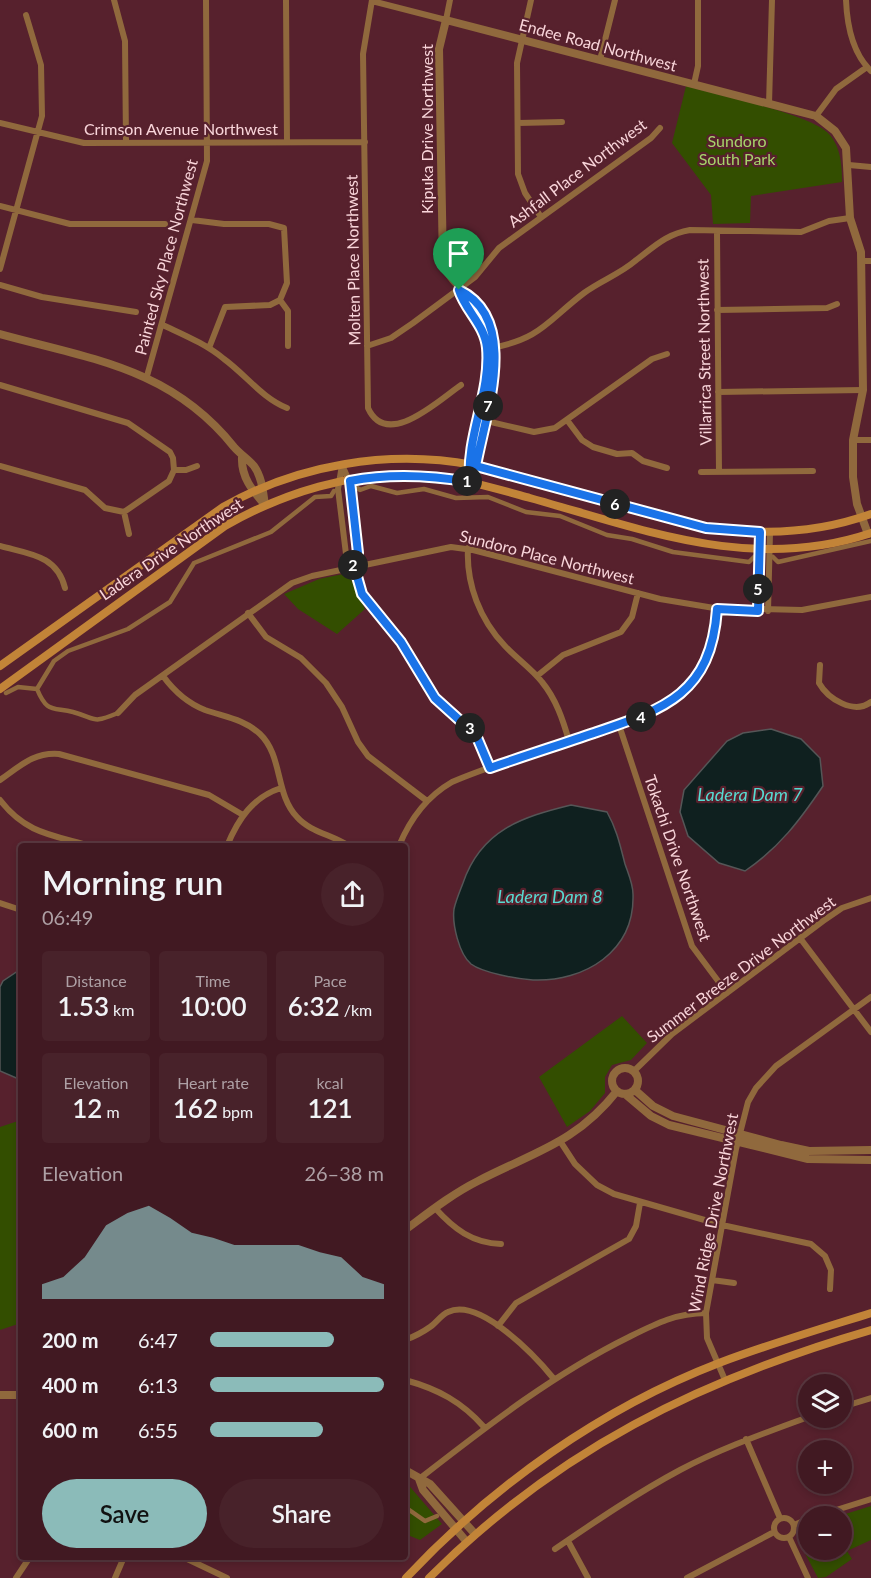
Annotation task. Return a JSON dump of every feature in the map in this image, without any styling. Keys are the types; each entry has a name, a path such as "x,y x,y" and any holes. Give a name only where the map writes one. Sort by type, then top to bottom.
{"main road":[{"name":"Ladera Drive Northwest","path":"0,666 203,519 263,486 342,465 392,459 472,466 689,524 770,533 806,530 871,514"},
{"name":"Ladera Drive Northwest","path":"3,691 225,526 265,505 316,487 353,484 377,476 420,475 470,482 681,541 738,549 759,549 771,553 870,536"},
{"path":"406,1578 455,1529 538,1463 585,1432 658,1391 717,1364 871,1313"},
{"path":"429,1578 466,1541 532,1486 609,1436 693,1392 821,1344 871,1330"}],"street":[{"path":"114,0 125,41 126,142"},
{"name":"Painted Sky Place Northwest","path":"147,376 207,161 207,0"},
{"path":"286,0 287,142"},
{"name":"Kipuka Drive Northwest","path":"450,0 439,49 443,265 459,290 471,295 484,314 493,333 491,348 496,365 481,419 470,482"},
{"path":"531,0 517,63 518,174 525,193 540,217"},
{"path":"600,60 615,0"},
{"path":"694,84 698,66 698,0"},
{"path":"769,104 772,0"},
{"path":"846,0 849,27 855,48 869,69 836,90 816,116 839,136 846,148 849,165 850,218 862,261 867,354 863,390 853,440 854,493 870,536"},
{"name":"Endee Road Northwest","path":"372,1 816,116"},
{"name":"Molten Place Northwest","path":"372,1 363,54 368,408 371,414 384,423 402,424 410,421 461,385"},
{"path":"0,270 42,116 43,81 26,15"},
{"path":"518,123 562,122"},
{"name":"Crimson Avenue Northwest","path":"0,123 84,143 365,142"},
{"name":"Ashfall Place Northwest","path":"367,346 391,338 459,290 475,277 499,248 651,138 660,128"},
{"path":"849,165 871,167"},
{"path":"0,206 70,224 165,224"},
{"path":"491,348 522,341 551,324 584,293 620,272 660,240 675,232 690,230 801,231 829,221 850,218"},
{"path":"192,220 224,224 269,224 284,228 287,283 280,300 270,305 225,307 208,348"},
{"name":"Villarrica Street Northwest","path":"717,232 719,472"},
{"path":"862,261 871,261"},
{"path":"0,285 42,297 136,312"},
{"path":"280,300 288,311 288,346"},
{"path":"717,310 827,308 837,303"},
{"path":"163,325 208,348 242,373 272,402 286,408"},
{"path":"0,334 147,376 202,413 242,457 254,466 263,486 265,505"},
{"path":"481,419 534,432 555,428 651,359 667,354"},
{"path":"0,385 128,423 170,452 174,470 169,481 124,512 105,508 85,490 0,466"},
{"path":"718,392 863,390"},
{"path":"567,420 582,440 593,447 617,454 632,453 644,461 667,468"},
{"path":"853,440 871,440"},
{"path":"242,457 241,470 253,491 265,505"},
{"path":"342,465 353,484 360,490 371,486 397,493 428,489 456,498 488,497 526,512 561,516 607,535 632,538 673,552 749,562 754,558"},
{"path":"37,689 54,662 68,651 128,629 170,602 194,563 271,532 315,497 330,496 336,487 342,465"},
{"path":"174,470 186,470 197,466"},
{"path":"701,472 813,471"},
{"path":"353,484 358,553 353,564"},
{"path":"336,487 346,554 353,564 357,583 366,602 401,642 435,698 476,735 490,768"},
{"path":"124,512 129,534"},
{"path":"758,611 760,532"},
{"path":"768,611 770,533"},
{"path":"0,546 47,561 61,574 65,588"},
{"name":"Sundoro Place Northwest","path":"118,713 135,695 281,589 300,580 353,564 430,549 468,549 674,602 717,609 802,610 871,597"},
{"path":"468,549 469,579 476,601 503,644 537,676 559,711 569,741"},
{"path":"537,676 563,655 621,632 629,623 638,593"},
{"path":"400,843 410,822 426,801 452,782 619,725 664,707 687,688 709,653 717,609"},
{"path":"248,613 267,637 301,658 326,683 342,707 358,742 368,756 426,801"},
{"path":"820,665 819,683 840,702 858,708 871,702"},
{"path":"163,676 174,691 195,706 243,722 261,735 271,749 285,800 298,819 343,843"},
{"path":"3,691 18,687 37,689"},
{"path":"37,689 42,701 50,709 59,712 73,712 89,720 99,720 118,713"},
{"name":"Tokachi Drive Northwest","path":"619,725 692,946 727,993"},
{"path":"0,780 25,762 45,753 59,754 210,795 243,816"},
{"path":"229,843 243,816 260,799 281,788"},
{"path":"0,800 12,816 28,827 82,843"},
{"name":"Summer Breeze Drive Northwest","path":"634,1071 658,1045 800,938 842,908 871,898"},
{"path":"0,903 18,909"},
{"path":"800,938 871,1032"},
{"name":"Wind Ridge Drive Northwest","path":"725,1380 707,1338 706,1312 748,1102 763,1079 776,1066 871,997"},
{"path":"635,1090 638,1078 634,1071 623,1068 615,1072 612,1081 621,1093 651,1116 669,1125 808,1151 871,1150"},
{"path":"635,1090 653,1106 673,1116 739,1139 808,1159 871,1160"},
{"path":"408,1228 476,1182 560,1141 598,1115 621,1093 635,1090"},
{"path":"560,1141 575,1164 597,1185 640,1203 722,1225 811,1244 825,1256 831,1270 830,1289"},
{"path":"498,1326 516,1303 629,1239 636,1226 640,1203"},
{"path":"435,1208 462,1233 484,1243 501,1244"},
{"path":"712,1280 734,1283"},
{"path":"408,1338 430,1327 447,1312 456,1310 474,1313 519,1341 554,1379"},
{"path":"419,1479 484,1428 554,1379 604,1350 668,1318 687,1312 706,1312"},
{"path":"408,1381 425,1385 458,1402 484,1428"},
{"path":"0,1395 18,1395"},
{"path":"852,1404 871,1398"},
{"path":"555,1549 660,1482 746,1439 798,1421"},
{"path":"746,1439 780,1518"},
{"path":"408,1472 430,1484 475,1534"},
{"path":"419,1479 423,1490 466,1541"},
{"path":"849,1506 871,1499"},
{"path":"408,1510 425,1521 437,1516"},
{"path":"780,1518 787,1518 794,1525 789,1537 782,1538 774,1532 773,1525 780,1518"},
{"path":"794,1525 798,1524"},
{"path":"691,1577 774,1532"},
{"path":"789,1537 808,1578"},
{"path":"568,1541 588,1578"},
{"path":"16,1578 28,1560"},
{"path":"115,1578 123,1560"},
{"path":"189,1560 227,1578"}],"green space":[{"name":"Sundoro South Park","path":"686,86 784,112 819,127 829,134 836,145 841,163 842,182 751,196 750,223 713,224 711,195 672,143"},
{"path":"348,573 365,609 337,634 298,609 284,594 319,579"},
{"path":"622,1016 647,1043 631,1060 612,1065 605,1077 605,1093 590,1111 567,1127 539,1077"},
{"path":"18,1121 18,1324 0,1330 0,1127"},
{"path":"408,1484 442,1524 420,1540 408,1535"},
{"path":"871,1506 871,1540 852,1549 852,1512"},
{"path":"809,1560 851,1560 826,1577 818,1578"}],"water":[{"name":"Ladera Dam 7","path":"771,729 801,739 820,758 823,786 788,833 745,871 719,863 688,836 680,812 684,790 727,741 743,733"},
{"name":"Ladera Dam 8","path":"571,805 607,812 618,838 633,890 631,914 625,932 616,947 603,960 588,969 570,976 552,979 533,980 510,977 492,973 471,964 463,953 455,930 454,909 471,865 492,838 505,829 536,815"},
{"path":"18,971 18,1079 0,1071 0,987 3,981"}],"route":[{"path":"459,290 471,295 484,314 493,333 496,347 496,365 476,466 680,522 738,532 760,532 758,611 717,609 714,637 705,662 687,688 673,701 637,719 490,768 476,735 435,698 401,642 366,602 357,583 353,561 358,553 350,481 377,476 420,475 470,482 469,465 488,367 487,349 477,320 461,298 459,290"}]}
